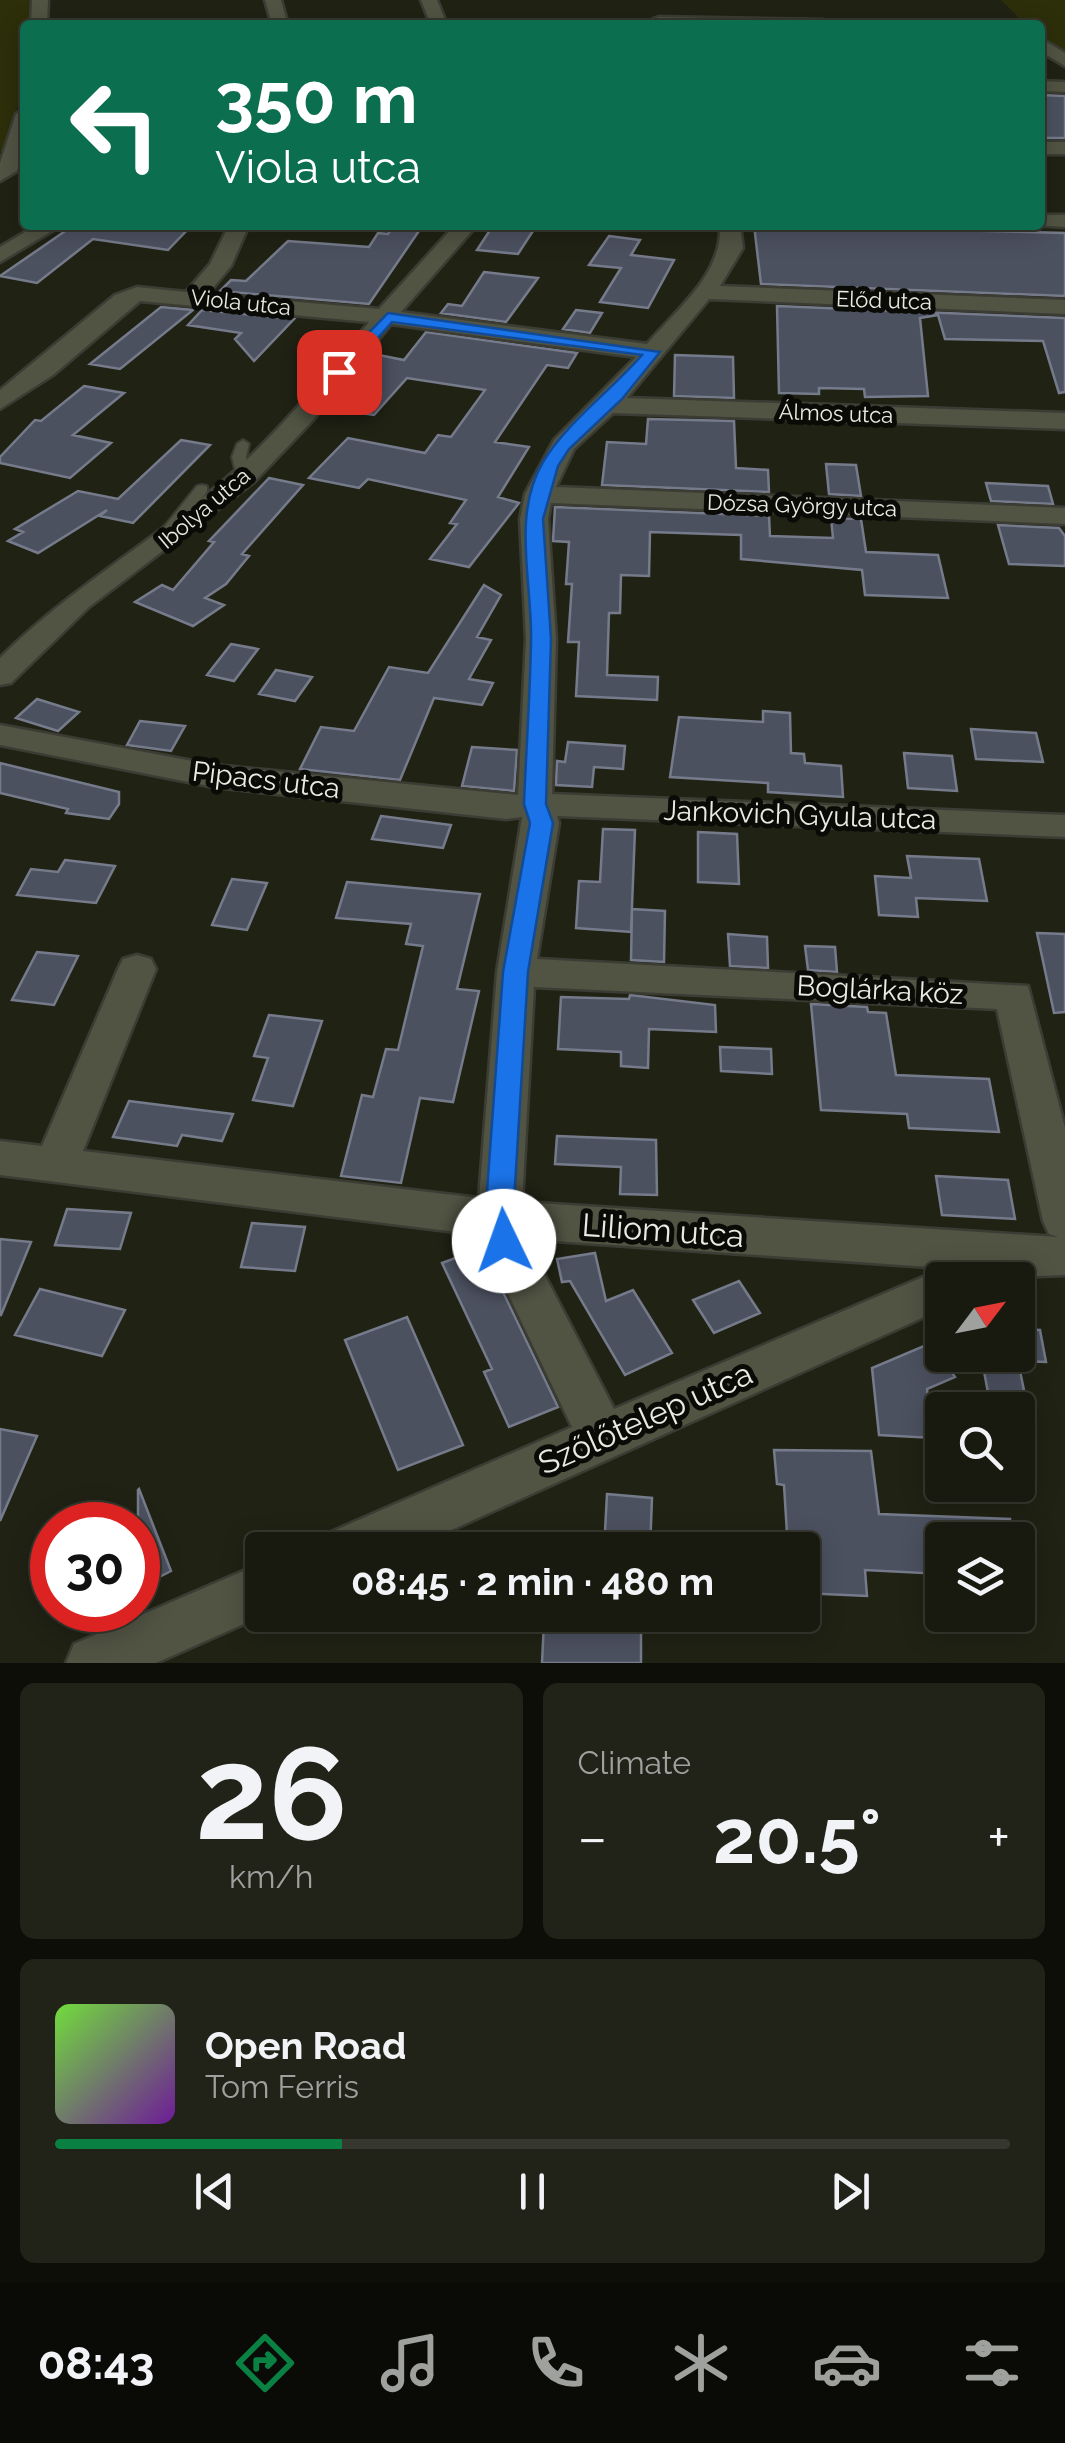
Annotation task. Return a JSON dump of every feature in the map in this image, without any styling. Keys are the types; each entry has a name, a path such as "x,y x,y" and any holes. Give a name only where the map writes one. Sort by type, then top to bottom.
{"street":[{"path":"649,7 657,20"},
{"path":"11,173 20,135"},
{"path":"0,256 44,230"},
{"path":"194,297 220,266 237,230"},
{"name":"Ibolya utca","path":"0,676 105,580 157,548 244,477 388,317 430,261 463,230"},
{"path":"602,1436 504,1241 499,1219 516,972 542,823 535,804 542,639 534,519 539,494 564,445 608,405 703,292 731,255 730,230"},
{"name":"Előd utca","path":"703,292 1065,307"},
{"name":"Viola utca","path":"0,402 44,370 128,296 194,297 388,317 652,352"},
{"name":"Álmos utca","path":"608,405 1065,421"},
{"name":"Dózsa György utca","path":"539,494 1065,516"},
{"name":"Pipacs utca","path":"0,735 214,776 506,808 535,804"},
{"name":"Jankovich Gyula utca","path":"535,804 1065,826"},
{"path":"56,1164 136,969"},
{"name":"Boglárka köz","path":"516,972 1014,996 1065,1221"},
{"name":"Liliom utca","path":"0,1158 499,1219 1047,1256"},
{"name":"Szőlőtelep utca","path":"389,1532 925,1295"},
{"path":"94,1663 245,1596"}],"lane":[{"path":"242,444 239,457 244,477"},
{"path":"157,548 202,489"}],"green space":[{"path":"0,0 29,0 33,20 20,20 18,103 6,150 0,152"},
{"path":"1001,0 1065,0 1065,55 1045,40 1045,20 1021,20"}],"building":[{"path":"1045,95 1065,96 1065,138 1045,138"},
{"path":"67,230 187,230 168,250 93,239 37,283 0,276"},
{"path":"391,230 420,230 369,304 220,291 231,280 246,281 288,241 369,247 378,233 388,234"},
{"path":"490,230 533,231 518,254 477,250"},
{"path":"755,230 1065,233 1065,296 761,284"},
{"path":"609,236 640,240 631,255 674,260 648,308 600,302 621,268 589,265"},
{"path":"484,272 538,278 506,322 441,313 448,304 462,306"},
{"path":"777,306 1065,318 1065,392 1059,393 1043,341 945,339 938,315 920,318 928,396 865,397 864,389 819,388 819,394 779,393"},
{"path":"161,307 193,310 120,369 90,364"},
{"path":"202,310 294,319 254,361 235,339 241,333 188,325"},
{"path":"576,310 602,313 590,333 563,329"},
{"path":"426,332 577,353 568,368 547,365 495,442 529,447 498,497 519,503 469,567 430,559 457,524 450,523 466,500 368,479 359,488 309,478 348,438 425,453 438,435 451,437 485,390 407,378 374,415 341,410 362,388 350,386 379,355 404,360"},
{"path":"675,355 733,357 734,398 674,396"},
{"path":"84,386 124,393 73,435 111,443 70,478 0,463 0,457 35,420 41,421"},
{"path":"648,419 734,421 736,468 768,470 769,492 602,485 607,442 646,444"},
{"path":"181,440 210,445 133,523 100,516 107,510 38,553 8,541 23,532 15,529 78,491 118,499"},
{"path":"826,464 856,465 861,496 829,494"},
{"path":"269,478 303,485 242,554 249,556 226,584 205,598 224,605 193,626 135,602 162,585 173,590 214,542 209,541"},
{"path":"986,483 1048,486 1053,504 991,501"},
{"path":"555,507 769,516 770,536 833,538 831,518 861,519 866,552 938,555 948,598 865,595 862,570 741,559 741,535 650,532 649,576 621,575 620,613 609,613 607,675 658,677 657,700 576,696 579,642 568,642 572,584 566,584 569,542 553,541"},
{"path":"998,525 1059,528 1065,536 1065,566 1009,564"},
{"path":"484,585 501,595 477,637 491,640 469,679 493,683 482,705 434,698 400,780 300,769 321,727 354,731 389,667 428,673"},
{"path":"231,644 258,649 234,681 207,675"},
{"path":"276,670 312,677 295,701 259,694"},
{"path":"37,699 79,712 58,731 16,718"},
{"path":"763,711 790,713 791,753 804,754 805,763 841,766 843,797 768,792 768,783 670,777 679,717 763,722"},
{"path":"140,721 185,726 171,751 127,745"},
{"path":"971,729 1036,733 1043,762 976,759"},
{"path":"568,742 625,746 623,769 594,767 592,787 556,785 557,761 565,762"},
{"path":"472,747 517,750 514,791 462,786"},
{"path":"904,753 952,756 957,791 908,788"},
{"path":"0,763 119,792 119,804 109,819 66,813 68,809 0,793"},
{"path":"381,816 451,825 443,848 372,839"},
{"path":"603,829 635,830 631,932 576,928 579,881 600,882"},
{"path":"698,832 737,834 739,884 698,882"},
{"path":"907,856 979,859 987,901 916,898 918,917 879,915 875,876 911,878"},
{"path":"65,860 115,866 96,903 17,895 31,869 58,872"},
{"path":"232,879 267,883 247,930 212,925"},
{"path":"347,882 480,894 457,989 479,991 453,1102 420,1098 401,1183 341,1176 362,1095 373,1097 386,1049 398,1050 423,946 406,944 411,924 336,918"},
{"path":"632,909 665,911 664,962 631,960"},
{"path":"1037,933 1065,934 1065,1012 1054,1013"},
{"path":"728,934 767,937 768,968 730,966"},
{"path":"805,946 835,947 837,972 808,970"},
{"path":"37,952 78,956 54,1005 12,1000"},
{"path":"630,995 715,1005 716,1032 649,1029 648,1068 621,1066 621,1052 558,1049 561,997 629,999"},
{"path":"811,1004 867,1007 868,1012 886,1013 896,1075 989,1079 999,1132 909,1128 907,1114 821,1110"},
{"path":"269,1015 322,1021 293,1106 253,1100 268,1058 254,1056"},
{"path":"720,1047 771,1049 772,1074 721,1071"},
{"path":"129,1101 233,1114 222,1141 182,1135 177,1146 113,1137"},
{"path":"557,1136 656,1140 657,1195 620,1194 621,1167 555,1164"},
{"path":"936,1176 1008,1180 1015,1219 942,1215"},
{"path":"67,1209 131,1213 120,1249 55,1245"},
{"path":"252,1223 305,1227 295,1271 241,1267"},
{"path":"0,1239 31,1242 1,1315 0,1315"},
{"path":"482,1248 558,1407 509,1427 484,1372 492,1369 442,1263"},
{"path":"595,1253 606,1301 633,1290 672,1353 625,1375 570,1281 562,1282 557,1259"},
{"path":"739,1281 760,1313 714,1333 693,1300"},
{"path":"40,1289 125,1310 102,1356 15,1335"},
{"path":"407,1317 463,1445 398,1470 345,1340"},
{"path":"1035,1330 1040,1330 1046,1362 1035,1362"},
{"path":"925,1346 925,1372 951,1372 955,1377 925,1392 925,1438 879,1435 872,1368"},
{"path":"984,1372 1020,1372 1024,1392 988,1392"},
{"path":"0,1429 37,1436 0,1521"},
{"path":"774,1450 871,1451 879,1514 1010,1519 1010,1522 925,1522 925,1573 865,1570 867,1596 820,1594 820,1532 787,1532 784,1485 777,1484"},
{"path":"607,1494 652,1498 651,1532 605,1532"},
{"path":"160,1543 171,1571 160,1577"},
{"path":"543,1632 641,1632 641,1663 542,1663"}],"route":[{"path":"339,372 388,317 652,352 549,466 534,519 542,639 535,804 542,823 516,972 499,1219 504,1241"}]}
